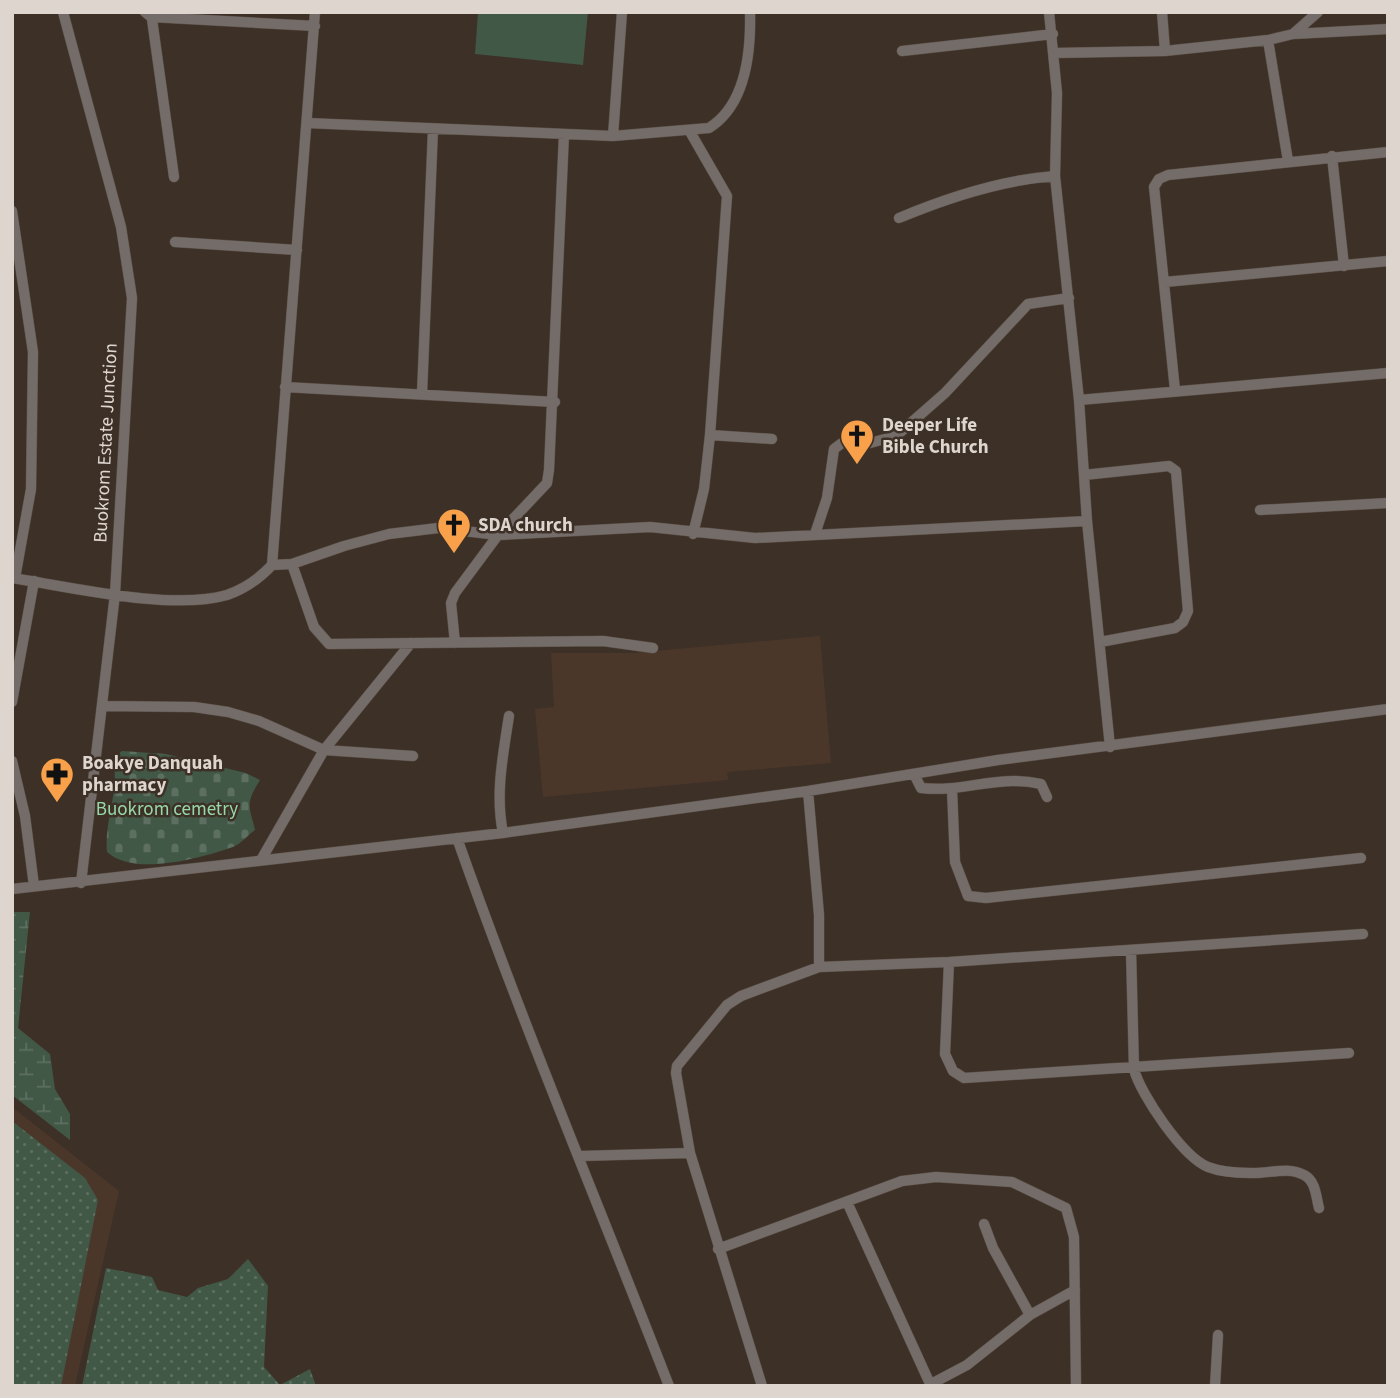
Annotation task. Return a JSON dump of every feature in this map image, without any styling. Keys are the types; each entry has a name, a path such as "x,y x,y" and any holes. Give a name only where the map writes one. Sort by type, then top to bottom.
{"street":[{"name":"Buokrom Estate Junction","path":"63,12 130,272 132,298 115,594 81,883"},
{"path":"12,211 33,352 31,489 13,578 115,594 192,599 227,594 259,579 272,565 315,12"},
{"path":"613,135 622,12"},
{"path":"307,123 613,135 709,128 720,122 738,92 751,52 750,12"},
{"path":"1049,12 1057,93 1055,176 1079,400 1087,521 1110,747"},
{"path":"1162,12 1165,51"},
{"path":"1293,34 1318,12"},
{"path":"174,177 149,14 315,26"},
{"path":"1055,53 1165,51 1268,40 1293,34 1388,29"},
{"path":"902,51 1052,34"},
{"path":"1268,40 1288,161"},
{"path":"422,394 433,129"},
{"path":"689,130 727,196 710,435 704,489 693,534"},
{"path":"455,643 451,603 455,593 498,535 547,483 555,401 564,134"},
{"path":"1175,390 1154,187 1159,179 1168,175 1388,152"},
{"path":"1332,156 1344,266"},
{"path":"899,218 941,200 1030,177 1055,176"},
{"path":"175,242 296,250"},
{"path":"1165,282 1388,261"},
{"path":"815,534 827,498 834,449 842,443 870,443 896,436 945,393 1028,304 1069,298"},
{"path":"1079,400 1388,373"},
{"path":"285,387 555,401"},
{"path":"710,435 772,439"},
{"path":"1084,475 1169,466 1176,471 1187,599 1184,622 1175,628 1100,642"},
{"path":"1261,510 1388,503"},
{"path":"272,565 292,565 344,546 389,534 438,528 498,535 650,527 693,534 755,538 1087,521"},
{"path":"292,565 314,627 329,644 603,641 653,648"},
{"path":"12,702 34,581"},
{"path":"261,860 324,750 411,643"},
{"path":"103,706 194,707 228,712 259,721 324,750 413,755"},
{"path":"12,889 503,833 808,791 998,760 1388,709"},
{"path":"503,833 499,814 501,774 509,716"},
{"path":"998,760 1002,779"},
{"path":"12,761 25,816 34,886"},
{"path":"914,774 921,788 952,789 1002,779 1041,784 1047,797"},
{"path":"952,789 955,862 968,896 986,898 1361,858"},
{"path":"808,791 819,915 819,967"},
{"path":"457,838 509,985 580,1156 670,1386"},
{"path":"762,1386 690,1153 677,1066 727,1005 741,996 819,967 949,962 1363,934"},
{"path":"1131,950 1134,1069 1143,1093 1194,1159 1224,1171 1293,1171 1306,1175 1312,1181 1319,1208"},
{"path":"949,962 945,1054 953,1071 964,1079 1349,1053"},
{"path":"580,1156 690,1153"},
{"path":"718,1249 902,1181 960,1176 1012,1182 1066,1208 1074,1237 1076,1386"},
{"path":"847,1202 931,1385 967,1365 1030,1315 1075,1290"},
{"path":"984,1224 993,1248 1030,1315"},
{"path":"1215,1386 1219,1335"}],"shaded area":[{"path":"820,636 831,763 727,772 728,780 543,797 535,709 554,707 551,653 634,653"},
{"path":"12,1107 119,1191 75,1386 12,1386"}],"green space":[{"path":"478,12 588,12 583,65 475,54"},
{"name":"Buokrom cemetry","path":"122,751 166,754 246,773 260,780 252,794 250,805 255,830 233,847 168,863 134,863 107,852 115,782 113,758"},
{"path":"12,912 30,912 18,1028 50,1054 55,1089 70,1114 70,1140 12,1095"},
{"path":"12,1121 85,1178 98,1200 61,1386 12,1386"},
{"path":"248,1259 268,1286 264,1367 280,1385 310,1369 316,1386 82,1386 106,1268 152,1277 158,1290 187,1297 198,1288 228,1279"}],"place":[{"name":"Deeper Life Bible Church","path":"857,466"},
{"name":"SDA church","path":"454,555"},
{"name":"Boakye Danquah pharmacy","path":"57,804"}]}
